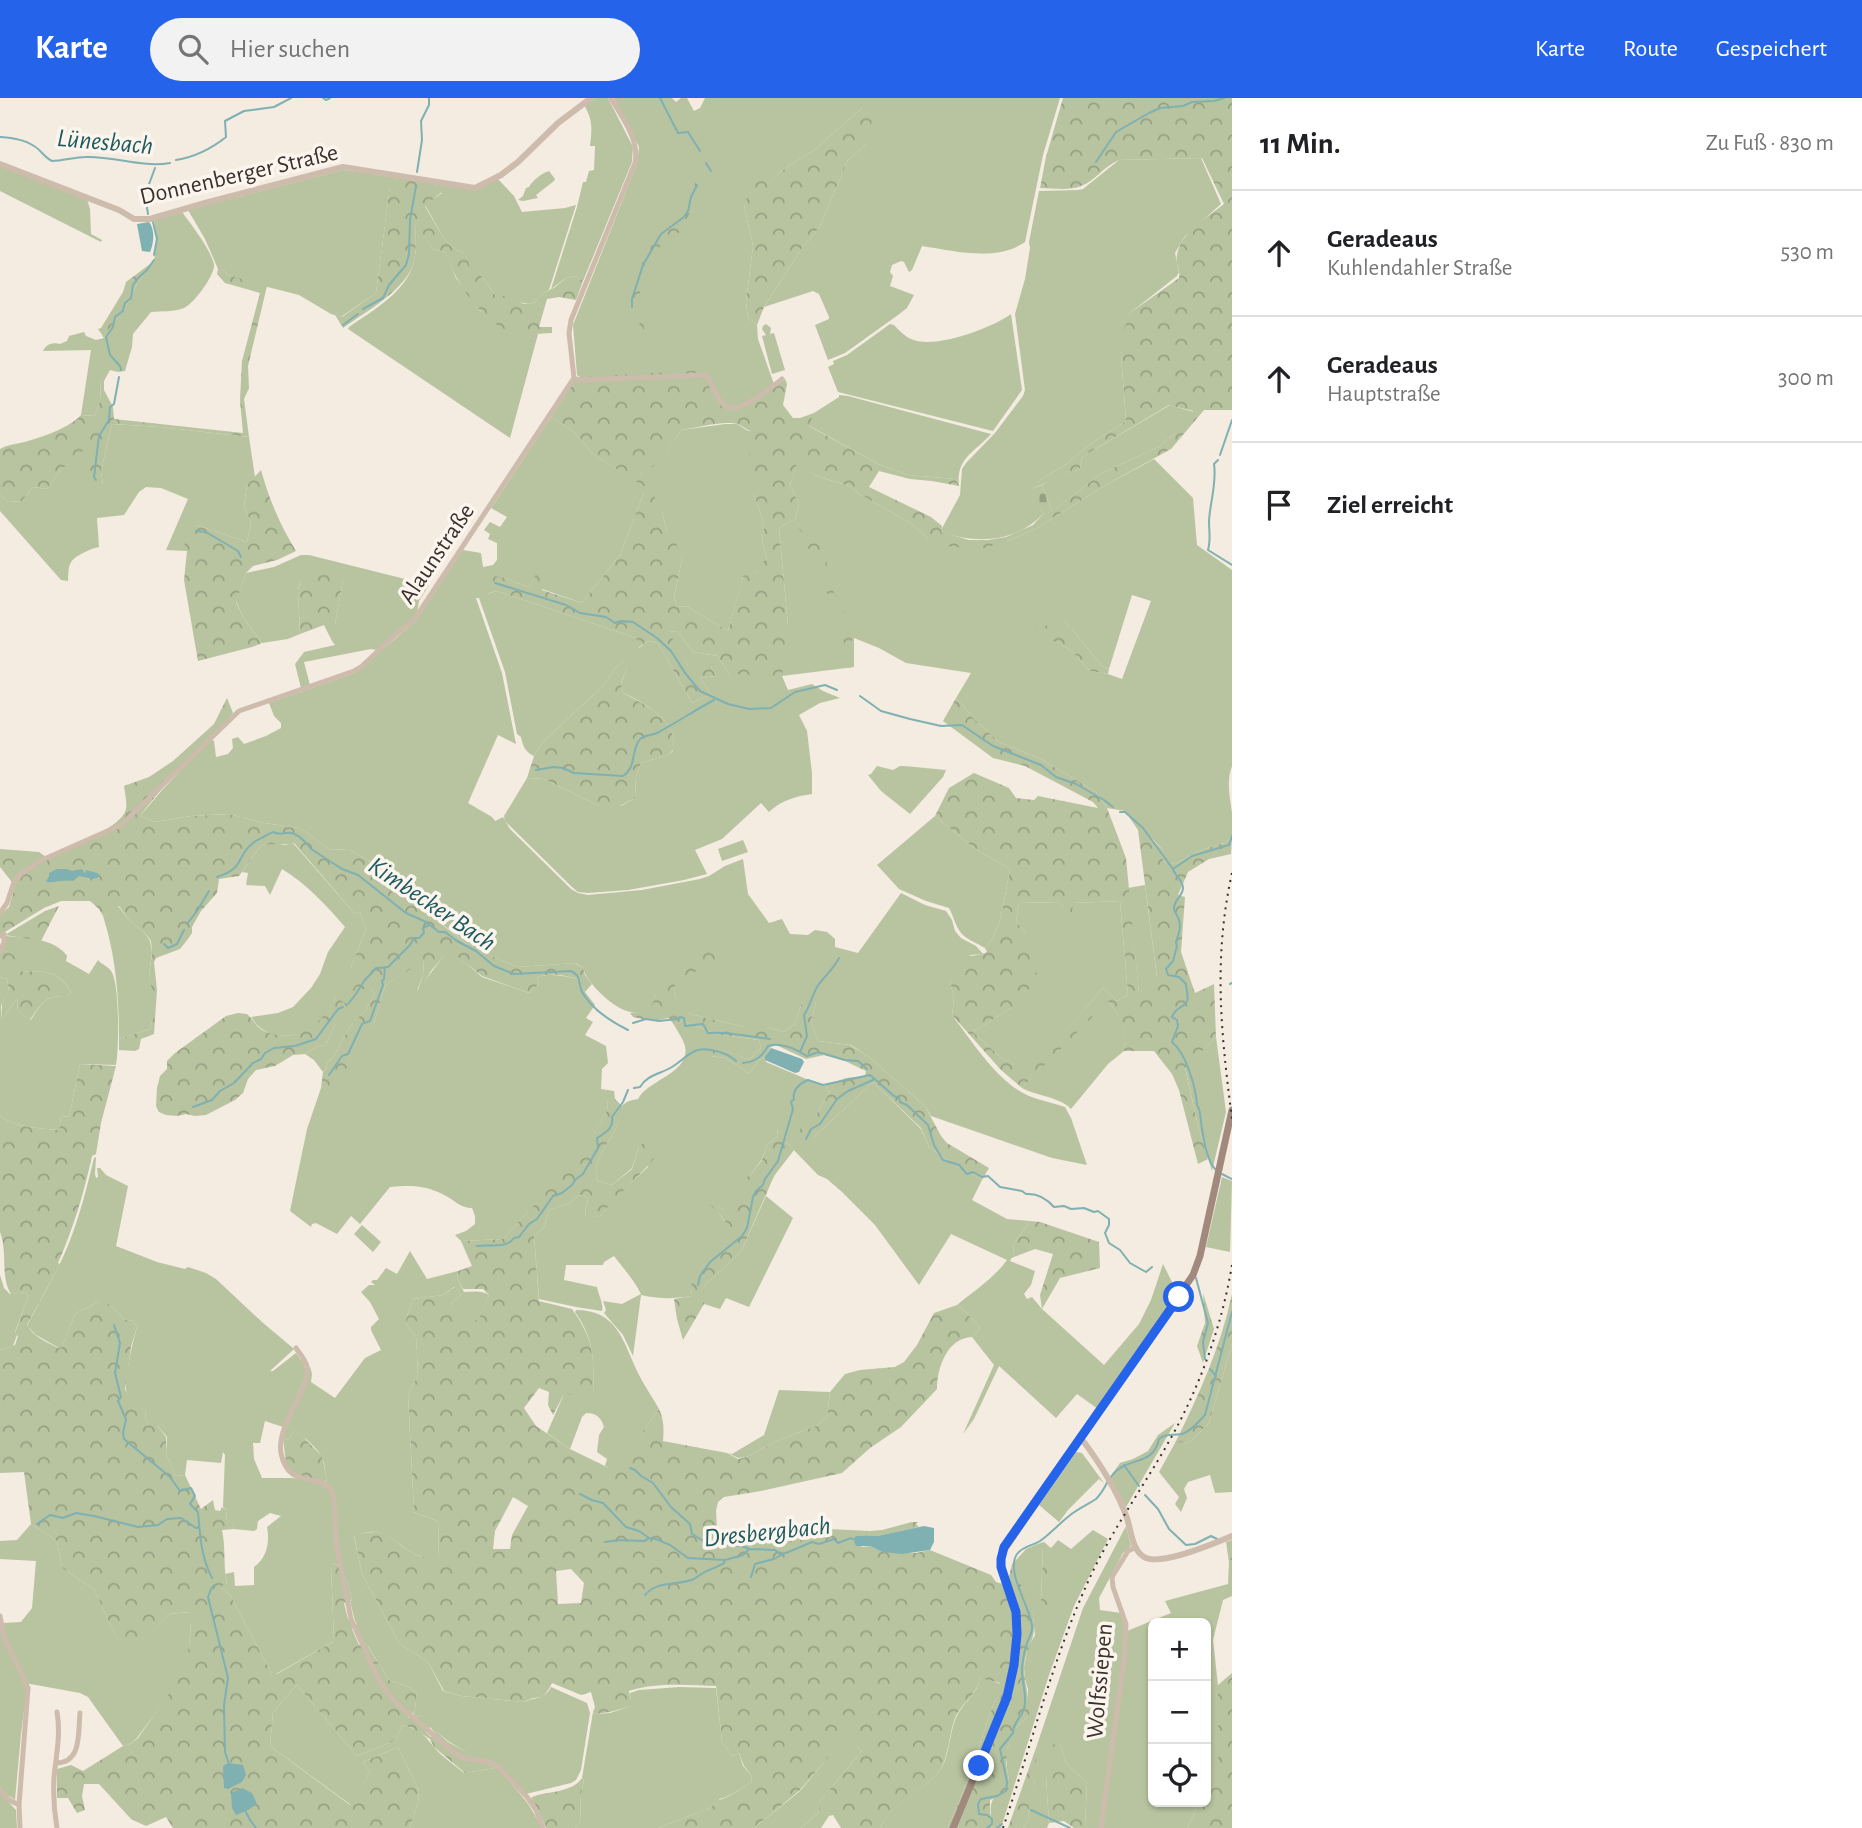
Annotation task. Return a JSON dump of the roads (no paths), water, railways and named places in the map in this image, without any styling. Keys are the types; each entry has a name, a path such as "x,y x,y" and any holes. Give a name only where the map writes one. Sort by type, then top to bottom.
{"main road":[{"path":"953,1828 1007,1697 1012,1678 1017,1617 1001,1565 1004,1547 1193,1275 1200,1256 1232,1110"}],"street":[{"name":"Donnenberger Straße","path":"0,164 139,220 160,217 343,167 475,188 501,175 518,162 558,123 591,98"},
{"path":"611,98 633,138 637,155 571,320 569,333 574,379 705,375 722,404 733,409 782,379"},
{"name":"Alaunstraße","path":"0,913 7,903 14,882 22,873 42,860 121,825 239,711 354,671 414,620 574,379"},
{"path":"0,936 4,934 0,952"},
{"path":"296,1348 306,1363 307,1375 284,1429 281,1454 285,1465 294,1476 327,1485 332,1490 336,1542 351,1619 373,1668 394,1701 451,1750 462,1758 489,1762 500,1768 527,1797 543,1828"},
{"path":"1079,1441 1115,1491 1124,1508 1136,1547 1143,1557 1156,1560 1202,1548 1232,1536"},
{"name":"Wolfssiepen","path":"1101,1828 1124,1660 1126,1624 1112,1577 1128,1551 1136,1547"},
{"path":"0,1616 4,1637 28,1688 19,1805 20,1828"},
{"path":"57,1712 60,1736 53,1796 57,1828"},
{"path":"56,1763 70,1760 76,1752 80,1713"},
{"path":"0,1790 9,1800 19,1805"}],"water":[{"path":"149,222 153,236 150,252 142,251 137,224"},
{"path":"57,869 82,869 85,874 86,870 100,876 94,879 79,876 73,881 46,882 49,873"},
{"path":"771,1048 802,1059 804,1062 799,1072 795,1073 765,1060"},
{"path":"924,1526 934,1528 934,1542 930,1550 902,1554 882,1552 870,1546 856,1546 853,1539 856,1536 877,1536"},
{"path":"228,1763 243,1765 246,1775 242,1782 228,1789 224,1788 223,1766"},
{"path":"242,1788 252,1793 257,1804 236,1815 232,1808 231,1793"}],"waterway":[{"name":"Lünesbach","path":"176,160 202,152 226,137 225,121 244,111 274,107 291,98"},
{"name":"Lünesbach","path":"323,98 330,98"},
{"path":"417,172 422,140 421,121 429,105 429,98"},
{"path":"660,98 678,133 688,132 700,151"},
{"path":"1096,162 1116,132 1149,113 1160,108 1224,98"},
{"name":"Lünesbach","path":"0,137 30,144 52,161 96,157 149,164 170,163"},
{"path":"706,163 711,171"},
{"path":"148,214 145,195 155,168"},
{"path":"632,307 643,265 661,234 684,217 697,185"},
{"path":"363,309 383,298 389,285 406,265 416,186"},
{"path":"153,222 157,239 154,255"},
{"path":"121,370 110,355 106,337 113,327 115,317 123,311 125,303 131,298 133,285 154,260"},
{"path":"343,325 358,314"},
{"path":"96,480 94,477 99,436 109,420 119,377"},
{"path":"1220,455 1232,420"},
{"path":"1218,460 1214,464 1208,550 1232,565"},
{"path":"196,531 206,532 238,551 241,557"},
{"path":"495,583 566,605 580,613 606,617 615,623 633,622 671,651 700,691 728,704 749,709 771,708 795,692 825,685 837,690"},
{"path":"860,696 881,711 941,726 962,725 993,746 1041,765 1056,777 1076,784 1113,807"},
{"path":"536,770 553,767 574,773 623,776 632,765 641,738 657,733 714,700"},
{"path":"1120,812 1125,812 1143,828 1173,869"},
{"name":"Kimbecker Bach","path":"217,877 232,870 247,848 257,840 273,832 294,834 311,849 342,869 358,875 406,913 426,922 439,932 445,932 494,966 514,974 571,971 579,978 583,993 591,1004 628,1030"},
{"path":"1217,1171 1206,1148 1200,1111 1189,1071 1182,1054 1172,1042 1178,1026 1177,1020 1172,1017 1187,1001 1186,984 1179,977 1168,975 1166,969 1173,961 1177,946 1180,926 1174,906 1183,888 1173,869 1192,856 1229,845 1232,836"},
{"path":"187,924 209,891"},
{"path":"348,1004 376,968 388,967 414,938 419,938 424,933 423,928 429,925"},
{"path":"164,944 168,948 177,944 184,930"},
{"path":"800,1052 807,1036 804,1015 817,987 839,958"},
{"path":"329,1075 342,1056 348,1054 362,1024 370,1021 383,985 385,967"},
{"path":"193,1107 212,1100 274,1048 295,1046 316,1039 338,1009 343,1007"},
{"name":"Kimbecker Bach","path":"633,1023 646,1019 659,1021 680,1017 684,1018 685,1026 703,1024 708,1033 731,1033 770,1039"},
{"name":"Kimbecker Bach","path":"743,1063 758,1058 768,1046 778,1045 807,1056 818,1052 858,1061 867,1069"},
{"path":"634,1088 640,1087 650,1077 702,1049 719,1052 736,1061"},
{"name":"Kimbecker Bach","path":"698,1285 700,1276 710,1262 742,1236 747,1228 753,1197 778,1161 797,1087 808,1080 823,1085 870,1075 928,1125 934,1145 943,1160 959,1165 967,1174 973,1172 982,1177 988,1176 1000,1187 1038,1196 1054,1207 1098,1211 1109,1219 1105,1233 1109,1243 1120,1250 1130,1263 1146,1272 1152,1267"},
{"path":"806,1139 811,1129 820,1124 837,1099 873,1080"},
{"path":"477,1246 507,1244 519,1237 529,1224 537,1219 553,1196 562,1193 583,1174 598,1148 597,1138 610,1127 612,1117 628,1090"},
{"path":"1222,1174 1232,1179"},
{"path":"1196,1278 1208,1323 1203,1342 1205,1359"},
{"path":"1111,1477 1117,1470 1151,1454 1159,1439 1167,1435 1186,1433 1205,1415 1232,1312"},
{"path":"114,1325 120,1343 115,1373 121,1397 118,1401 126,1419 124,1439 170,1477 180,1491 191,1488 195,1496 190,1504 198,1512 203,1554 212,1578"},
{"path":"1210,1369 1216,1376"},
{"path":"1124,1465 1139,1486"},
{"path":"630,1468 653,1483 671,1507 690,1524 692,1534 706,1545 734,1545 749,1549"},
{"path":"987,1828 992,1824 992,1819 979,1814 978,1804 981,1799 1006,1791 1007,1782 1000,1749 1013,1733 1025,1704 1022,1667 1032,1626 1016,1579 1014,1561 1022,1549 1040,1541 1072,1514 1096,1499 1108,1481"},
{"name":"Dresbergbach","path":"580,1494 603,1503 626,1527 670,1545 688,1558 725,1560 743,1555 749,1549 775,1550 780,1554 812,1542 819,1544 834,1539 838,1543 852,1539"},
{"path":"1145,1495 1158,1509 1169,1529 1186,1545 1195,1544 1211,1536 1217,1539"},
{"path":"37,1524 50,1515 63,1518 76,1513 138,1527 158,1525 167,1519 181,1518 196,1528 199,1527"},
{"path":"605,1542 648,1539"},
{"path":"751,1577 755,1564 783,1554"},
{"path":"645,1595 655,1587 694,1579 725,1560"},
{"path":"214,1585 208,1597 228,1678 224,1705 225,1752 229,1764"},
{"path":"1031,1810 1070,1828"},
{"path":"246,1812 256,1828"},
{"path":"997,1828 1002,1824"}],"railway":[{"path":"1232,873 1222,936 1221,966 1222,1026 1232,1119"},
{"path":"1003,1828 1078,1604 1102,1554 1170,1440 1189,1402 1218,1325 1232,1265"}]}
